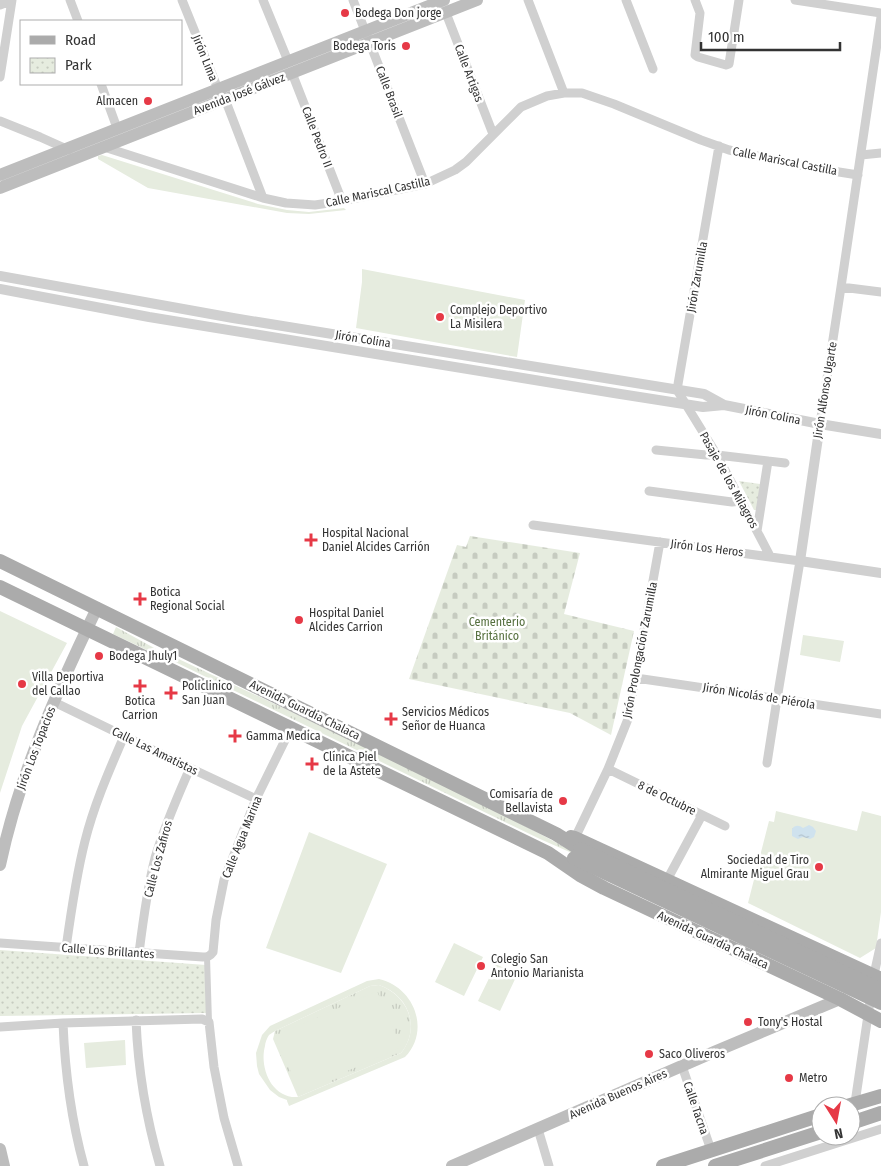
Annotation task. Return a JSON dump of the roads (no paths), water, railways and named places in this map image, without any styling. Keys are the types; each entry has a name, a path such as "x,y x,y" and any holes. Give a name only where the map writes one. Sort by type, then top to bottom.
{"main road":[{"name":"Avenida José Gálvez","path":"0,188 104,147 221,94 367,37 443,3 477,0"},
{"name":"Avenida José Gálvez","path":"0,174 117,128 221,94"},
{"name":"Avenida Guardia Chalaca","path":"0,561 556,834 577,848 881,1005"},
{"name":"Avenida Guardia Chalaca","path":"0,587 548,853 580,875 604,888 840,999 875,1018"},
{"name":"Jirón Los Topacios","path":"0,865 17,798 33,752 97,608"},
{"name":"Avenida Guardia Chalaca","path":"577,848 881,990"},
{"name":"Avenida Guardia Chalaca","path":"548,853 577,848 667,880 877,978"},
{"name":"Avenida Buenos Aires","path":"452,1166 840,999"},
{"path":"875,1018 881,1005"},
{"path":"861,1102 881,1096"},
{"path":"861,1120 881,1113"},
{"path":"663,1166 811,1118"},
{"path":"715,1166 811,1135"},
{"path":"0,1149 4,1166"}],"street":[{"path":"0,5 12,0"},
{"path":"0,77 12,0"},
{"path":"70,0 78,20"},
{"name":"Jirón Lima","path":"182,0 263,198"},
{"name":"Calle Pedro II","path":"263,0 342,201"},
{"name":"Calle Brasil","path":"354,0 425,184"},
{"path":"528,0 564,93"},
{"path":"626,0 653,69"},
{"path":"695,0 700,13 695,56 726,65 729,64 740,0"},
{"path":"795,0 881,13"},
{"name":"Calle Artigas","path":"443,3 493,134"},
{"name":"Jirón Alfonso Ugarte","path":"767,763 800,561 881,17"},
{"path":"101,85 117,128"},
{"name":"Calle Mariscal Castilla","path":"104,147 263,198 286,203 315,205 425,184 455,170 466,162 521,107 547,96 564,93 582,93 729,150 858,175"},
{"path":"0,121 48,140 80,156"},
{"name":"Jirón Zarumilla","path":"677,390 719,146"},
{"path":"861,155 881,154"},
{"name":"Jirón Colina","path":"0,276 158,305 704,394 724,405 881,434"},
{"path":"841,287 881,292"},
{"name":"Jirón Colina","path":"0,289 149,317 614,394 703,408 724,405"},
{"path":"285,339 287,326"},
{"path":"340,348 343,336"},
{"path":"505,376 507,362"},
{"path":"554,384 555,370"},
{"path":"614,394 615,380"},
{"path":"677,390 687,405"},
{"name":"Pasaje de los Milagros","path":"687,405 717,455 770,556"},
{"path":"656,450 785,463"},
{"path":"757,531 768,461"},
{"path":"648,491 741,502"},
{"name":"Jirón Los Heros","path":"533,525 770,556 881,573"},
{"name":"Jirón Prolongación Zarumilla","path":"577,848 628,719 660,542"},
{"name":"Jirón Nicolás de Piérola","path":"636,678 881,714"},
{"name":"Calle Las Amatistas","path":"54,702 256,799"},
{"name":"Calle Agua Marina","path":"210,955 224,880 256,799 291,728"},
{"path":"66,948 73,893 86,840 102,787 124,736"},
{"name":"Calle Los Zafiros","path":"139,953 145,905 155,858 170,812 190,768"},
{"name":"8 de Octubre","path":"608,769 725,826"},
{"path":"667,880 702,815"},
{"name":"Calle Los Brillantes","path":"0,943 139,953 210,955"},
{"path":"853,1096 875,1018 881,943"},
{"path":"210,955 209,1022 214,1067 224,1118 238,1166"},
{"path":"0,1027 136,1020 202,1019 209,1022"},
{"path":"136,1020 137,1046 143,1091 160,1166"},
{"path":"63,1023 70,1103 84,1166"},
{"name":"Calle Tacna","path":"682,1066 711,1150"},
{"path":"538,1129 550,1166"},
{"path":"766,1166 881,1129"}],"water":[{"path":"809,825 816,831 814,837 798,839 792,836 792,829 794,827 799,826 803,828"}],"place":[{"name":"Bodega Don jorge","path":"345,13"},
{"name":"Bodega Toris","path":"406,46"},
{"name":"Almacen","path":"148,101"},
{"name":"Complejo Deportivo La Misilera","path":"440,317"},
{"name":"Hospital Nacional Daniel Alcides Carrión","path":"311,540"},
{"name":"Botica Regional Social","path":"140,599"},
{"name":"Hospital Daniel Alcides Carrion","path":"299,620"},
{"name":"Bodega Jhuly1","path":"99,656"},
{"name":"Villa Deportiva del Callao","path":"22,684"},
{"name":"Botica Carrion","path":"140,686"},
{"name":"Policlinico San Juan","path":"171,693"},
{"name":"Servicios Médicos Señor de Huanca","path":"391,719"},
{"name":"Gamma Medica","path":"235,736"},
{"name":"Clínica Piel de la Astete","path":"312,764"},
{"name":"Comisaría de Bellavista","path":"563,801"},
{"name":"Sociedad de Tiro Almirante Miguel Grau","path":"819,867"},
{"name":"Colegio San Antonio Marianista","path":"481,966"},
{"name":"Tony's Hostal","path":"748,1022"},
{"name":"Saco Oliveros","path":"649,1054"},
{"name":"Metro","path":"789,1078"}],"park label":[{"name":"Cementerio Británico","path":"497,629"}]}
